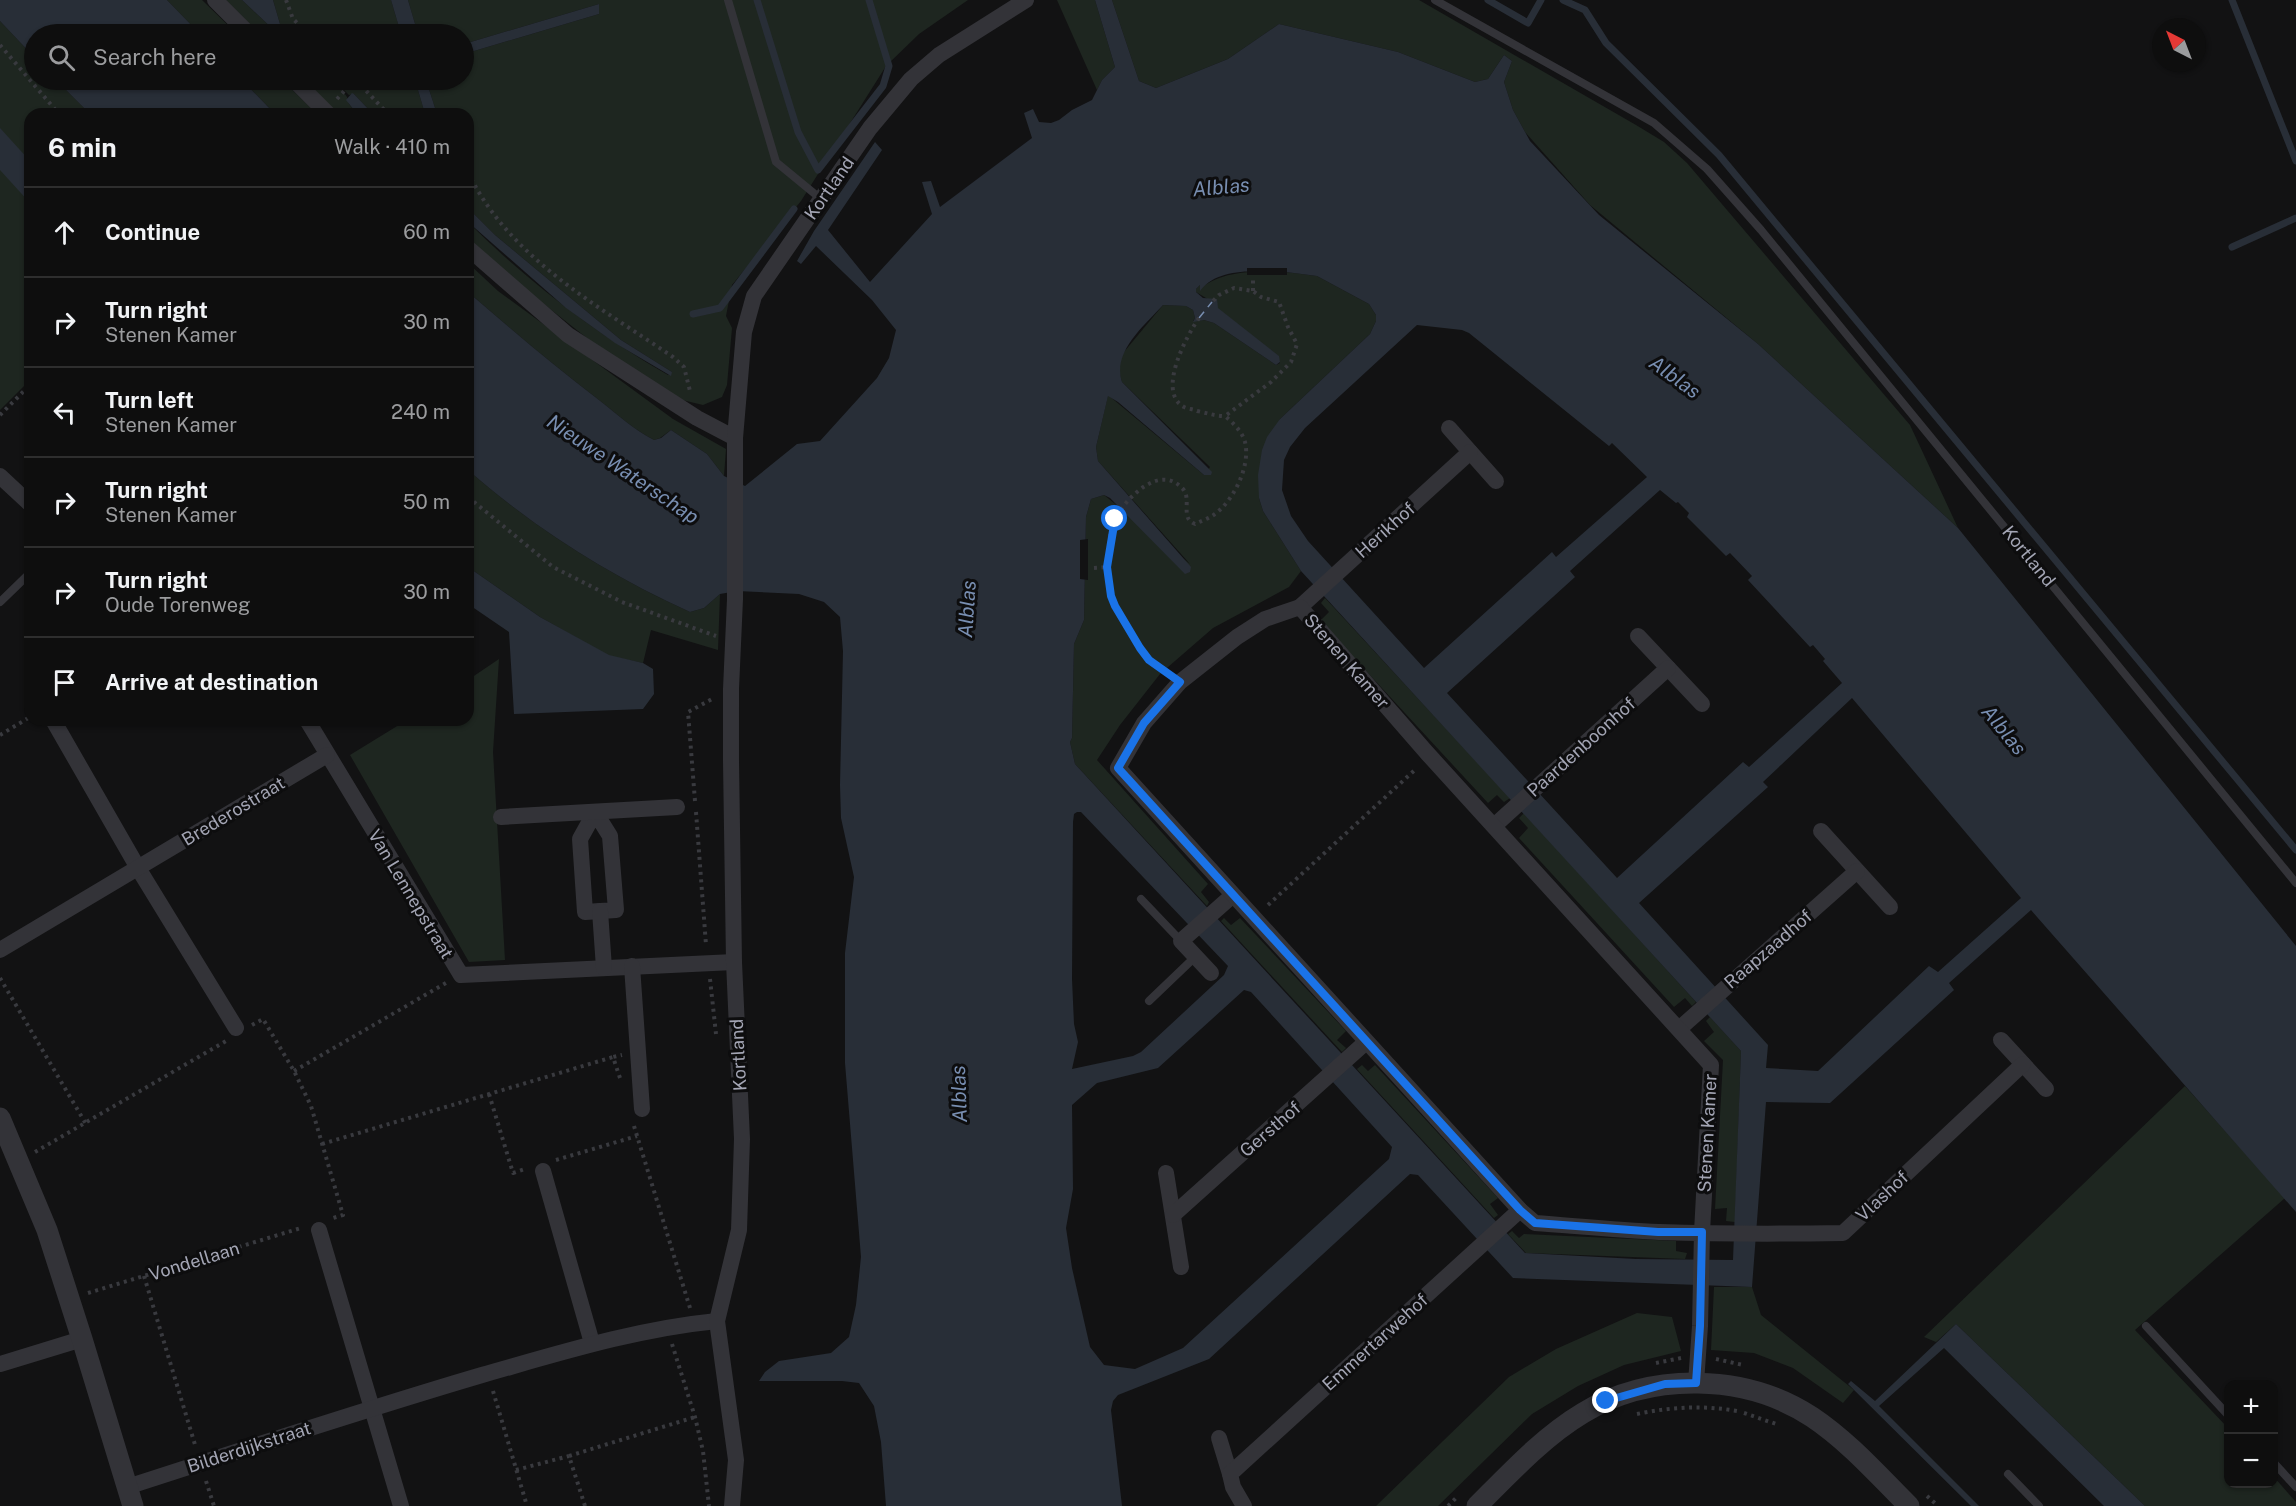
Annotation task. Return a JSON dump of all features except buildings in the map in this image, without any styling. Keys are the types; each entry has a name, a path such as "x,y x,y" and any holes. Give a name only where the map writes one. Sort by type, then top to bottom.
{"street":[{"path":"215,0 239,24"},
{"name":"Kortland","path":"732,1506 736,1460 717,1321 739,1230 742,1139 734,962 731,689 735,599 735,438 744,332 754,296 870,128 911,79 939,55 1026,0"},
{"path":"304,90 322,108"},
{"path":"474,253 568,335 697,418 735,438"},
{"path":"1449,428 1496,481"},
{"name":"Herikhof","path":"1300,607 1470,452"},
{"path":"0,476 24,498"},
{"name":"Stenen Kamer","path":"1696,1383 1711,1065 1430,756 1300,607 1265,619 1237,637 1180,682 1144,723 1118,768 1229,899 1254,918 1520,1210 1535,1223 1658,1232 1702,1232"},
{"path":"1638,636 1702,704"},
{"name":"Paardenboonhof","path":"1494,826 1668,668"},
{"path":"56,726 138,868 237,1031"},
{"name":"Van Lennepstraat","path":"310,726 461,975 734,962"},
{"name":"Brederostraat","path":"0,950 327,755"},
{"path":"501,817 677,807"},
{"path":"595,812 610,836 616,910 585,912 580,838 595,812"},
{"path":"1821,831 1890,907"},
{"name":"Raapzaadhof","path":"1679,1029 1857,871"},
{"path":"1211,973 1195,957 1184,938 1229,899"},
{"path":"600,911 604,968"},
{"path":"632,966 637,1115"},
{"path":"2001,1040 2046,1089"},
{"name":"Gersthof","path":"1173,1215 1366,1042"},
{"name":"Vlashof","path":"1702,1232 1843,1233 2023,1064"},
{"path":"0,1118 46,1230 70,1299 130,1497"},
{"path":"542,1167 592,1343"},
{"path":"1166,1173 1181,1267"},
{"name":"Emmertarwehof","path":"1230,1474 1520,1210"},
{"path":"318,1226 401,1506"},
{"name":"Bilderdijkstraat","path":"130,1497 201,1463 372,1407 592,1343 666,1327 717,1321"},
{"path":"0,1364 82,1339"},
{"path":"1471,1498 1583,1412 1606,1401 1643,1389 1665,1384 1696,1383 1722,1384 1747,1390 1810,1416 1915,1498"},
{"path":"1219,1438 1233,1486 1244,1506"}],"lane":[{"path":"728,0 777,162 821,199"},
{"name":"Kortland","path":"1436,0 1654,123 1707,169 1761,230 2296,883"},
{"path":"0,602 24,579"},
{"path":"1141,899 1184,938"},
{"path":"1149,1001 1195,957"},
{"path":"2146,1326 2224,1410"},
{"path":"2278,1467 2296,1487"},
{"path":"2008,1474 2039,1506"}],"path":[{"path":"286,0 293,19 298,24"},
{"path":"0,45 24,73"},
{"path":"38,90 54,108"},
{"path":"331,108 347,90"},
{"path":"365,90 382,108"},
{"path":"474,182 492,213 545,267 684,367 697,418"},
{"path":"1253,280 1253,291"},
{"path":"1199,318 1185,342 1175,367 1174,394 1183,406 1216,416 1225,416 1271,382 1291,362 1297,344 1279,302 1261,297 1253,291 1234,288 1219,295 1212,302"},
{"path":"0,415 24,391"},
{"path":"1180,682 1149,660 1115,606 1111,596 1107,567 1113,525 1119,514 1144,485 1166,480 1183,488 1186,494 1187,518 1190,522 1195,524 1213,516 1234,492 1245,469 1245,442 1237,427 1225,416"},
{"path":"474,502 553,567 622,602 713,635 734,639"},
{"path":"1094,567 1107,567"},
{"path":"717,1043 707,963 688,712 731,689"},
{"path":"0,735 24,721"},
{"path":"1254,918 1430,756"},
{"path":"294,1071 461,975"},
{"path":"0,978 86,1124"},
{"path":"19,1161 86,1124 237,1031 263,1019 294,1071 311,1106 322,1144 630,1053"},
{"path":"613,1057 620,1079"},
{"path":"489,1094 513,1173 542,1167 637,1136"},
{"path":"637,1115 637,1136 694,1323"},
{"name":"Vondellaan","path":"70,1299 318,1226 343,1215 322,1144"},
{"path":"144,1276 214,1506"},
{"path":"666,1327 695,1417 703,1451 709,1506"},
{"path":"1653,1364 1675,1358 1698,1358 1729,1361 1750,1367"},
{"path":"488,1373 527,1506"},
{"path":"1629,1416 1663,1409 1720,1408 1745,1413 1783,1426"},
{"path":"516,1470 695,1417"},
{"path":"569,1455 585,1506"},
{"path":"1448,1506 1471,1498"},
{"path":"1915,1498 1938,1506"}],"shaded area":[{"path":"167,0 202,0 227,24 190,24"},
{"path":"226,0 242,0 267,24 250,24"},
{"path":"273,0 391,0 398,24 280,24"},
{"path":"408,0 968,0 919,34 886,66 801,201 732,285 726,316 732,328 727,385 722,397 703,405 678,399 592,342 526,290 474,244 474,228 514,265 588,324 668,375 672,372 621,340 495,235 474,214 474,108 435,108 429,90 474,90 474,51 599,14 599,4 474,41 474,24 415,24"},
{"path":"1057,0 1095,0 1115,67 1102,80 1097,90"},
{"path":"1112,0 1419,0 1664,142 1687,163 1910,425 1958,528 1758,344 1590,205 1525,132 1513,110 1504,82 1512,61 1504,55 1488,79 1475,82 1398,52 1279,24 1228,59 1156,88 1139,81"},
{"path":"0,21 24,46 24,90 66,90 84,108 24,108 24,386 0,410"},
{"path":"252,90 292,90 311,108 269,108"},
{"path":"314,90 342,90 352,108 331,108"},
{"path":"344,90 418,90 423,108 367,108 354,94 349,95"},
{"path":"474,269 498,291 673,419 726,449 724,476 707,454 671,430 654,440 639,431 474,297"},
{"path":"1286,272 1317,276 1369,304 1376,315 1376,321 1370,334 1280,419 1259,498 1263,511 1301,571 1289,587 1213,628 1160,674 1120,725 1097,760 1208,884 1201,892 1209,902 1207,906 1075,764 1070,742 1072,738 1074,644 1084,620 1086,517 1091,499 1104,495 1190,564 1098,461 1096,447 1108,395 1204,475 1210,467 1122,382 1120,363 1122,356 1163,305 1186,306 1193,310 1195,318 1193,321 1204,320 1214,323 1276,365 1280,363 1278,356 1217,308 1216,304 1196,292 1196,289 1201,284 1201,288 1221,277 1231,275"},
{"path":"474,475 520,512 574,549 630,582 690,612 704,608 720,594 718,650 651,630 643,663 609,656 540,617 474,571"},
{"path":"1325,598 1510,798 1504,802 1497,795 1488,803 1320,621 1329,612 1321,603"},
{"path":"499,659 493,752 505,960 469,962 350,755 397,726 474,726 474,676"},
{"path":"1524,813 1696,1002 1692,1006 1685,998 1674,1007 1519,838 1528,828 1519,818"},
{"path":"1224,918 1231,925 1240,918 1346,1031 1337,1040 1346,1048 1342,1052 1221,921"},
{"path":"1710,1017 1741,1051 1735,1222 1726,1221 1727,1208 1715,1209 1723,1060 1704,1041 1714,1032 1706,1021"},
{"path":"1362,1065 1368,1071 1375,1065 1498,1198 1490,1204 1498,1215 1494,1218 1357,1069"},
{"path":"2185,1086 2285,1198 2135,1330 2224,1424 2224,1488 2278,1488 2278,1482 2296,1502 2296,1506 2145,1506 1956,1324 1936,1342 1924,1337"},
{"path":"1512,1231 1519,1238 1524,1234 1676,1241 1676,1251 1687,1253 1685,1259 1526,1253 1508,1234"},
{"path":"1714,1287 1752,1287 1761,1315 1854,1390 1843,1403 1793,1368 1754,1353 1711,1350"},
{"path":"1637,1313 1672,1317 1681,1351 1624,1365 1578,1386 1532,1414 1438,1506 1376,1506 1509,1377 1556,1349"}],"water":[{"path":"0,0 167,0 190,24 24,24 24,46 0,21"},
{"path":"242,0 273,0 280,24 267,24"},
{"path":"391,0 408,0 415,24 398,24"},
{"path":"1095,0 1112,0 1139,81 1156,88 1228,59 1279,24 1398,52 1475,82 1488,79 1504,55 1512,61 1504,82 1513,110 1530,141 1599,215 1758,344 1958,528 2296,946 2296,1212 2031,910 1949,983 1954,990 1830,1103 1766,1102 1752,1287 1513,1278 1418,1175 1410,1174 1209,1359 1118,1395 1113,1401 1111,1410 1122,1506 886,1506 881,1442 874,1406 859,1383 759,1381 765,1372 779,1361 831,1353 849,1337 856,1305 861,1257 845,1063 845,953 854,877 841,818 843,651 840,617 824,602 799,594 737,591 720,594 704,608 690,612 630,582 574,549 520,512 474,475 474,297 549,361 632,426 654,440 661,438 671,430 707,454 724,476 745,486 797,444 820,441 877,378 889,358 896,330 872,300 816,246 801,264 797,261 814,231 875,142 882,150 828,230 870,282 932,214 922,182 931,181 940,207 1032,138 1024,113 1033,109 1039,122 1051,123 1059,120 1072,110 1092,100 1102,80 1115,67","holes":["1286,272 1317,276 1369,304 1376,315 1376,321 1370,334 1280,419 1267,437 1262,450 1258,475 1259,498 1263,511 1301,571 1741,1051 1733,1260 1636,1259 1525,1253 1075,764 1070,742 1072,738 1074,644 1084,620 1086,517 1091,499 1104,495 1110,498 1185,574 1190,572 1191,567 1098,461 1096,447 1108,396 1204,475 1211,475 1212,472 1122,382 1120,371 1126,350 1139,331 1163,305 1186,306 1193,310 1195,318 1193,322 1204,320 1214,323 1276,365 1280,362 1279,356 1218,308 1217,299 1203,298 1196,292 1196,289 1200,285 1200,291 1208,283 1228,274","1417,325 1462,330 1469,333 1609,446 1612,443 1647,477 1556,557 1552,552 1424,668 1308,541 1291,516 1282,490 1284,460 1290,447 1305,428","1660,490 1676,503 1678,502 1689,513 1687,517 1726,556 1730,553 1752,576 1748,580 1810,647 1813,645 1842,683 1749,767 1743,762 1617,878 1447,693 1575,577 1570,571","1852,698 2021,898 1938,972 1929,966 1818,1071 1766,1068 1768,1045 1639,903 1768,787 1763,782","1081,812 1228,966 1224,975 1141,1052 1133,1056 1072,1069 1078,1042 1074,1024 1072,979 1074,814","1244,990 1251,992 1392,1147 1389,1159 1183,1348 1135,1369 1104,1365 1090,1347 1072,1268 1066,1228 1073,1189 1072,1105 1097,1083 1158,1068"]},
{"path":"599,4 599,14 474,51 474,41"},
{"path":"66,90 252,90 269,108 84,108"},
{"path":"418,90 429,90 435,108 423,108"},
{"path":"352,93 367,108 352,108 346,100"},
{"path":"0,128 24,154 24,196 0,170"},
{"path":"474,214 495,235 621,340 672,372 671,376 615,343 566,308 474,227"},
{"path":"474,571 540,617 609,655 643,663 653,669 654,694 643,709 514,714 509,632 474,608"},
{"path":"1956,1324 2145,1506 2104,1506 1944,1348 1879,1406 1979,1506 1971,1506 1848,1384 1851,1381 1875,1401"}],"pier":[{"path":"1247,268 1287,268 1287,275 1247,275"},
{"path":"1088,539 1088,580 1080,579 1080,540"}],"waterway":[{"path":"757,0 798,132 818,170 883,86 889,66 869,0"},
{"path":"1488,0 1528,23 1541,0"},
{"path":"1563,0 1585,10 1606,43 1719,155 2296,850"},
{"path":"2232,0 2296,161"},
{"path":"693,314 720,308 794,209"},
{"path":"2232,247 2296,218"}],"ferry route":[{"path":"1199,318 1212,302"}],"route":[{"path":"1115,519 1107,567 1111,596 1149,660 1180,682 1144,723 1118,768 1366,1042 1520,1210 1535,1223 1658,1232 1702,1232 1696,1383 1665,1384 1606,1401"}],"water label":[{"name":"Alblas","path":"1221,187"},
{"name":"Alblas","path":"1675,377"},
{"name":"Nieuwe Waterschap","path":"623,469"},
{"name":"Alblas","path":"967,609"},
{"name":"Alblas","path":"2004,730"},
{"name":"Alblas","path":"959,1094"}]}
